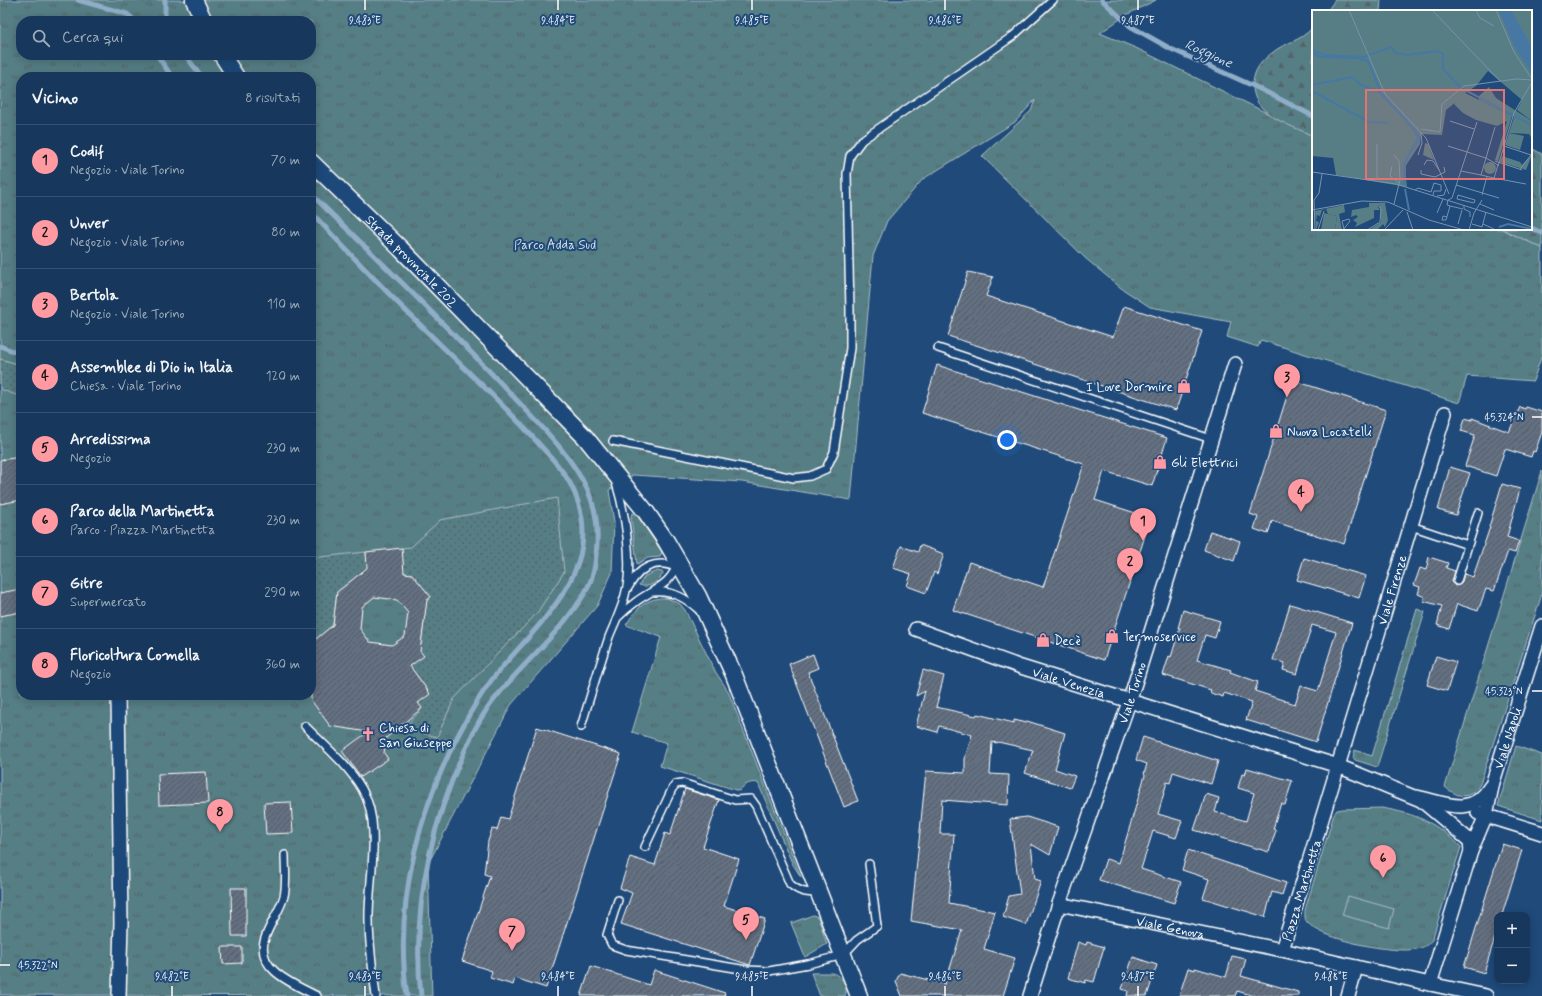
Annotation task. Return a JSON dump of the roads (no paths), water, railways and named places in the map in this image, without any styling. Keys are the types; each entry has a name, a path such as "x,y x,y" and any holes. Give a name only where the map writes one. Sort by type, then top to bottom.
{"street":[{"path":"194,0 202,16"},
{"path":"225,60 233,72"},
{"name":"Strada provinciale 202","path":"316,167 401,249 585,437 646,512 679,565 709,619 734,675 859,996"},
{"name":"Viale Torino","path":"1030,996 1129,702 1235,364"},
{"name":"Viale Firenze","path":"1338,766 1444,413"},
{"name":"Viale Napoli","path":"1486,816 1493,782 1542,626"},
{"name":"Viale Venezia","path":"916,629 1021,667 1129,702 1338,766"},
{"path":"118,700 121,923 119,996"},
{"path":"1338,766 1412,795 1455,805 1542,833"},
{"name":"Piazza Martinetta","path":"1338,766 1282,950 1430,984"},
{"name":"Viale Napoli","path":"1455,805 1466,806 1477,802 1488,791 1493,782"},
{"path":"1412,795 1466,836 1470,841 1471,851"},
{"path":"1486,816 1471,851 1430,984 1486,996"},
{"name":"Viale Genova","path":"1060,904 1282,950"},
{"path":"1348,996 1356,967"}],"lane":[{"path":"613,441 794,478 810,476 826,469 834,452 850,348 847,174 850,156 862,140 1013,36 1052,0"},
{"path":"938,348 1211,439"},
{"path":"611,469 625,518 628,563 626,592"},
{"path":"1457,581 1478,513"},
{"path":"1410,526 1468,545"},
{"path":"581,727 609,639 626,592 637,574 647,566 659,563 679,565"},
{"path":"617,618 636,602 653,592 668,579 679,565"},
{"path":"653,592 670,592 678,595 687,600 709,619"},
{"path":"304,726 336,756 362,790 371,817 373,846 369,921 376,996"},
{"path":"645,847 672,789 676,784 682,783 735,800 751,799 756,806 790,884 796,890 818,893"},
{"path":"285,856 284,894 265,939 264,956 267,963 280,976 317,996"},
{"path":"618,900 607,935 612,945 626,950 757,971 808,964 843,955 857,940 877,926 869,864"}],"waterway":[{"path":"78,0 127,14 129,16"},
{"path":"165,0 165,16"},
{"name":"Roggione","path":"1102,0 1130,26 1171,49 1258,88 1312,115"},
{"path":"160,60 169,72"},
{"path":"189,60 198,72"},
{"path":"316,199 461,342 553,439 581,477 588,491 594,510 597,530 595,564 592,577 584,595 564,622 504,687 483,715 460,761 447,793 428,859 423,893 419,927 421,996"},
{"path":"316,217 379,284 506,409 548,454 568,479 581,514 583,540 577,565 566,588 551,610 482,693 452,747 437,781 415,851 408,887 404,923 404,960 407,996"},
{"name":"Roggione","path":"1532,228 1542,233"},
{"path":"0,346 16,352"}],"place":[{"name":"I Love Dormire","path":"1184,386"},
{"name":"Bertola","path":"1287,397"},
{"name":"Nuova Locatelli","path":"1276,431"},
{"name":"Gli Elettrici","path":"1160,462"},
{"name":"Assemblee di Dio in Italia","path":"1301,512"},
{"name":"Codif","path":"1143,541"},
{"name":"Unver","path":"1130,581"},
{"name":"Termoservice","path":"1112,636"},
{"name":"Decè","path":"1043,640"},
{"name":"Chiesa di San Giuseppe","path":"368,734"},
{"name":"Floricoltura Comella","path":"220,832"},
{"name":"Parco della Martinetta","path":"1383,878"},
{"name":"Arredissima","path":"746,940"},
{"name":"Gitre","path":"512,951"}],"park label":[{"name":"Parco Adda Sud","path":"555,244"}]}
